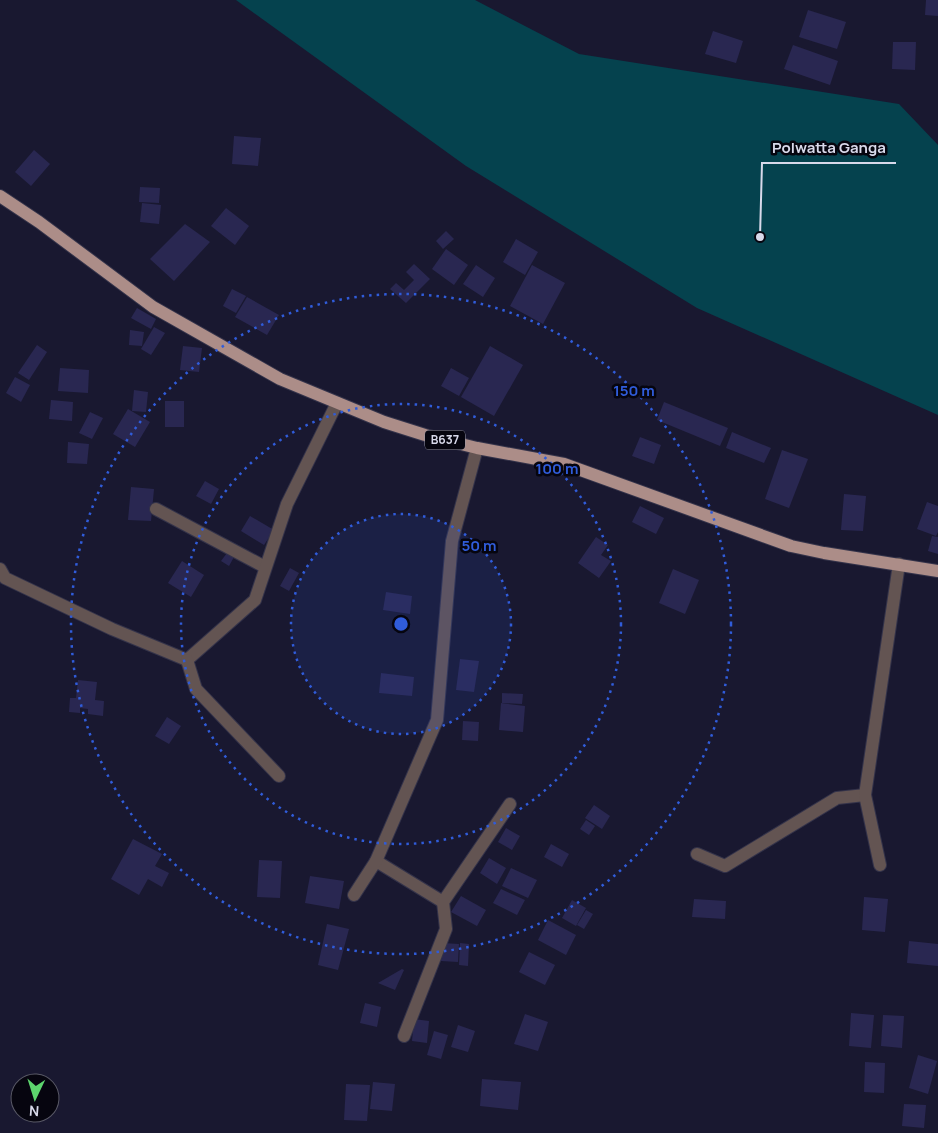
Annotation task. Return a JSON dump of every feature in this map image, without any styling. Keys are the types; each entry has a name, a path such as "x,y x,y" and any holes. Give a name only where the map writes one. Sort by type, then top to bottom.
{"main road":[{"name":"B637","path":"0,196 39,222 153,307 280,379 384,422 417,433 477,448 564,464 603,476 792,546 938,571"}],"street":[{"path":"187,660 255,600 287,504 337,403"},
{"path":"354,895 376,861 437,720 452,541 477,448"},
{"path":"156,509 265,567"},
{"path":"880,865 865,796 899,564"},
{"path":"0,569 5,578 112,629 187,660"},
{"path":"187,660 196,689 279,776"},
{"path":"698,854 725,866 837,798 865,796"},
{"path":"404,1036 446,929 443,902 510,804"},
{"path":"376,861 443,902"}],"shaded area":[{"path":"236,0 475,0 579,54 899,104 938,145 938,415 697,308 466,166"}],"building":[{"path":"926,0 938,0 938,16 925,15"},
{"path":"808,10 846,22 837,49 799,37"},
{"path":"713,31 743,41 736,63 705,54"},
{"path":"893,42 916,42 915,70 892,69"},
{"path":"793,45 838,61 830,85 784,69"},
{"path":"234,136 261,138 258,166 232,164"},
{"path":"34,150 50,164 31,186 15,172"},
{"path":"140,187 160,188 159,203 139,202"},
{"path":"142,203 161,205 159,224 140,222"},
{"path":"226,208 249,226 235,245 211,226"},
{"path":"185,224 210,242 174,281 150,259"},
{"path":"446,231 454,239 443,249 436,241"},
{"path":"516,239 538,252 525,275 503,262"},
{"path":"446,249 468,265 454,285 432,269"},
{"path":"414,264 430,279 406,303 390,289 396,283 404,290 414,280 406,272"},
{"path":"476,265 495,278 483,297 463,284"},
{"path":"532,265 565,283 543,324 510,306"},
{"path":"232,289 246,296 236,313 223,306"},
{"path":"247,297 279,315 267,335 235,317"},
{"path":"137,308 156,319 151,329 131,318"},
{"path":"154,327 165,333 151,355 141,349"},
{"path":"130,330 144,332 142,346 129,345"},
{"path":"37,345 47,352 29,380 18,373"},
{"path":"183,346 202,348 199,372 180,370"},
{"path":"490,346 523,365 494,416 461,397"},
{"path":"60,368 89,370 88,393 58,391"},
{"path":"451,368 469,378 459,396 441,386"},
{"path":"15,377 30,385 21,402 6,393"},
{"path":"134,390 148,392 146,412 132,411"},
{"path":"51,400 73,402 72,421 49,419"},
{"path":"165,401 184,401 184,427 165,427"},
{"path":"664,402 728,428 720,446 657,420"},
{"path":"128,409 150,422 135,447 113,434"},
{"path":"90,412 103,418 92,439 79,433"},
{"path":"732,432 771,448 764,463 726,448"},
{"path":"640,437 661,445 654,464 632,456"},
{"path":"68,442 89,444 87,464 67,463"},
{"path":"782,450 808,459 789,508 765,499"},
{"path":"205,481 219,489 211,504 196,496"},
{"path":"131,487 154,489 151,521 128,520"},
{"path":"844,494 866,496 863,531 841,530"},
{"path":"927,502 938,506 938,532 936,536 917,529"},
{"path":"640,506 664,518 656,534 632,522"},
{"path":"250,516 274,530 264,545 241,531"},
{"path":"932,536 938,537 938,554 928,551"},
{"path":"596,537 608,545 601,555 611,561 599,578 578,563"},
{"path":"227,553 234,557 229,566 221,561"},
{"path":"182,561 204,575 191,597 168,583"},
{"path":"290,568 299,573 289,591 280,586"},
{"path":"673,569 699,580 685,614 659,603"},
{"path":"386,592 412,596 410,614 383,610"},
{"path":"460,659 479,661 474,692 456,690"},
{"path":"381,673 414,677 412,696 379,693"},
{"path":"78,680 97,682 95,700 104,701 103,716 88,714 88,709 80,708 80,713 69,712 70,698 76,698"},
{"path":"502,693 523,694 522,704 502,703"},
{"path":"501,703 525,706 523,732 499,730"},
{"path":"167,717 181,726 169,744 155,736"},
{"path":"463,721 479,722 478,741 462,740"},
{"path":"594,805 610,816 602,829 585,818"},
{"path":"586,820 595,826 589,835 580,829"},
{"path":"506,828 520,836 512,850 498,842"},
{"path":"133,839 162,854 155,866 169,873 162,887 148,879 139,895 111,879"},
{"path":"551,844 569,854 562,867 544,857"},
{"path":"489,858 506,868 497,884 480,873"},
{"path":"259,860 282,861 280,898 257,897"},
{"path":"511,868 537,880 528,898 502,886"},
{"path":"310,876 344,881 339,909 305,903"},
{"path":"501,889 525,900 517,915 493,903"},
{"path":"461,896 486,910 477,926 451,912"},
{"path":"864,897 888,899 885,932 862,930"},
{"path":"694,899 726,901 725,919 692,917"},
{"path":"572,900 586,908 576,926 562,918"},
{"path":"586,910 593,914 584,929 577,925"},
{"path":"548,920 576,935 566,955 538,940"},
{"path":"327,924 349,929 338,970 318,965"},
{"path":"909,941 938,944 938,966 907,963"},
{"path":"443,943 459,944 458,962 441,961"},
{"path":"460,943 469,944 468,966 459,965"},
{"path":"529,952 555,965 545,985 519,972"},
{"path":"402,969 404,970 395,990 378,983"},
{"path":"365,1003 381,1007 377,1027 360,1023"},
{"path":"851,1013 874,1015 871,1048 849,1046"},
{"path":"525,1014 548,1022 538,1051 514,1044"},
{"path":"883,1015 904,1016 902,1048 881,1046"},
{"path":"414,1019 429,1021 427,1043 412,1041"},
{"path":"458,1025 475,1031 468,1052 451,1047"},
{"path":"434,1031 448,1035 441,1059 427,1055"},
{"path":"918,1055 937,1061 928,1094 909,1088"},
{"path":"865,1062 885,1063 884,1093 864,1092"},
{"path":"482,1079 521,1082 518,1110 480,1106"},
{"path":"373,1082 395,1084 392,1111 370,1109"},
{"path":"346,1084 370,1085 367,1121 344,1120"},
{"path":"904,1104 926,1105 924,1128 902,1126"}],"place":[{"name":"Polwatta Ganga","path":"760,237"}]}
